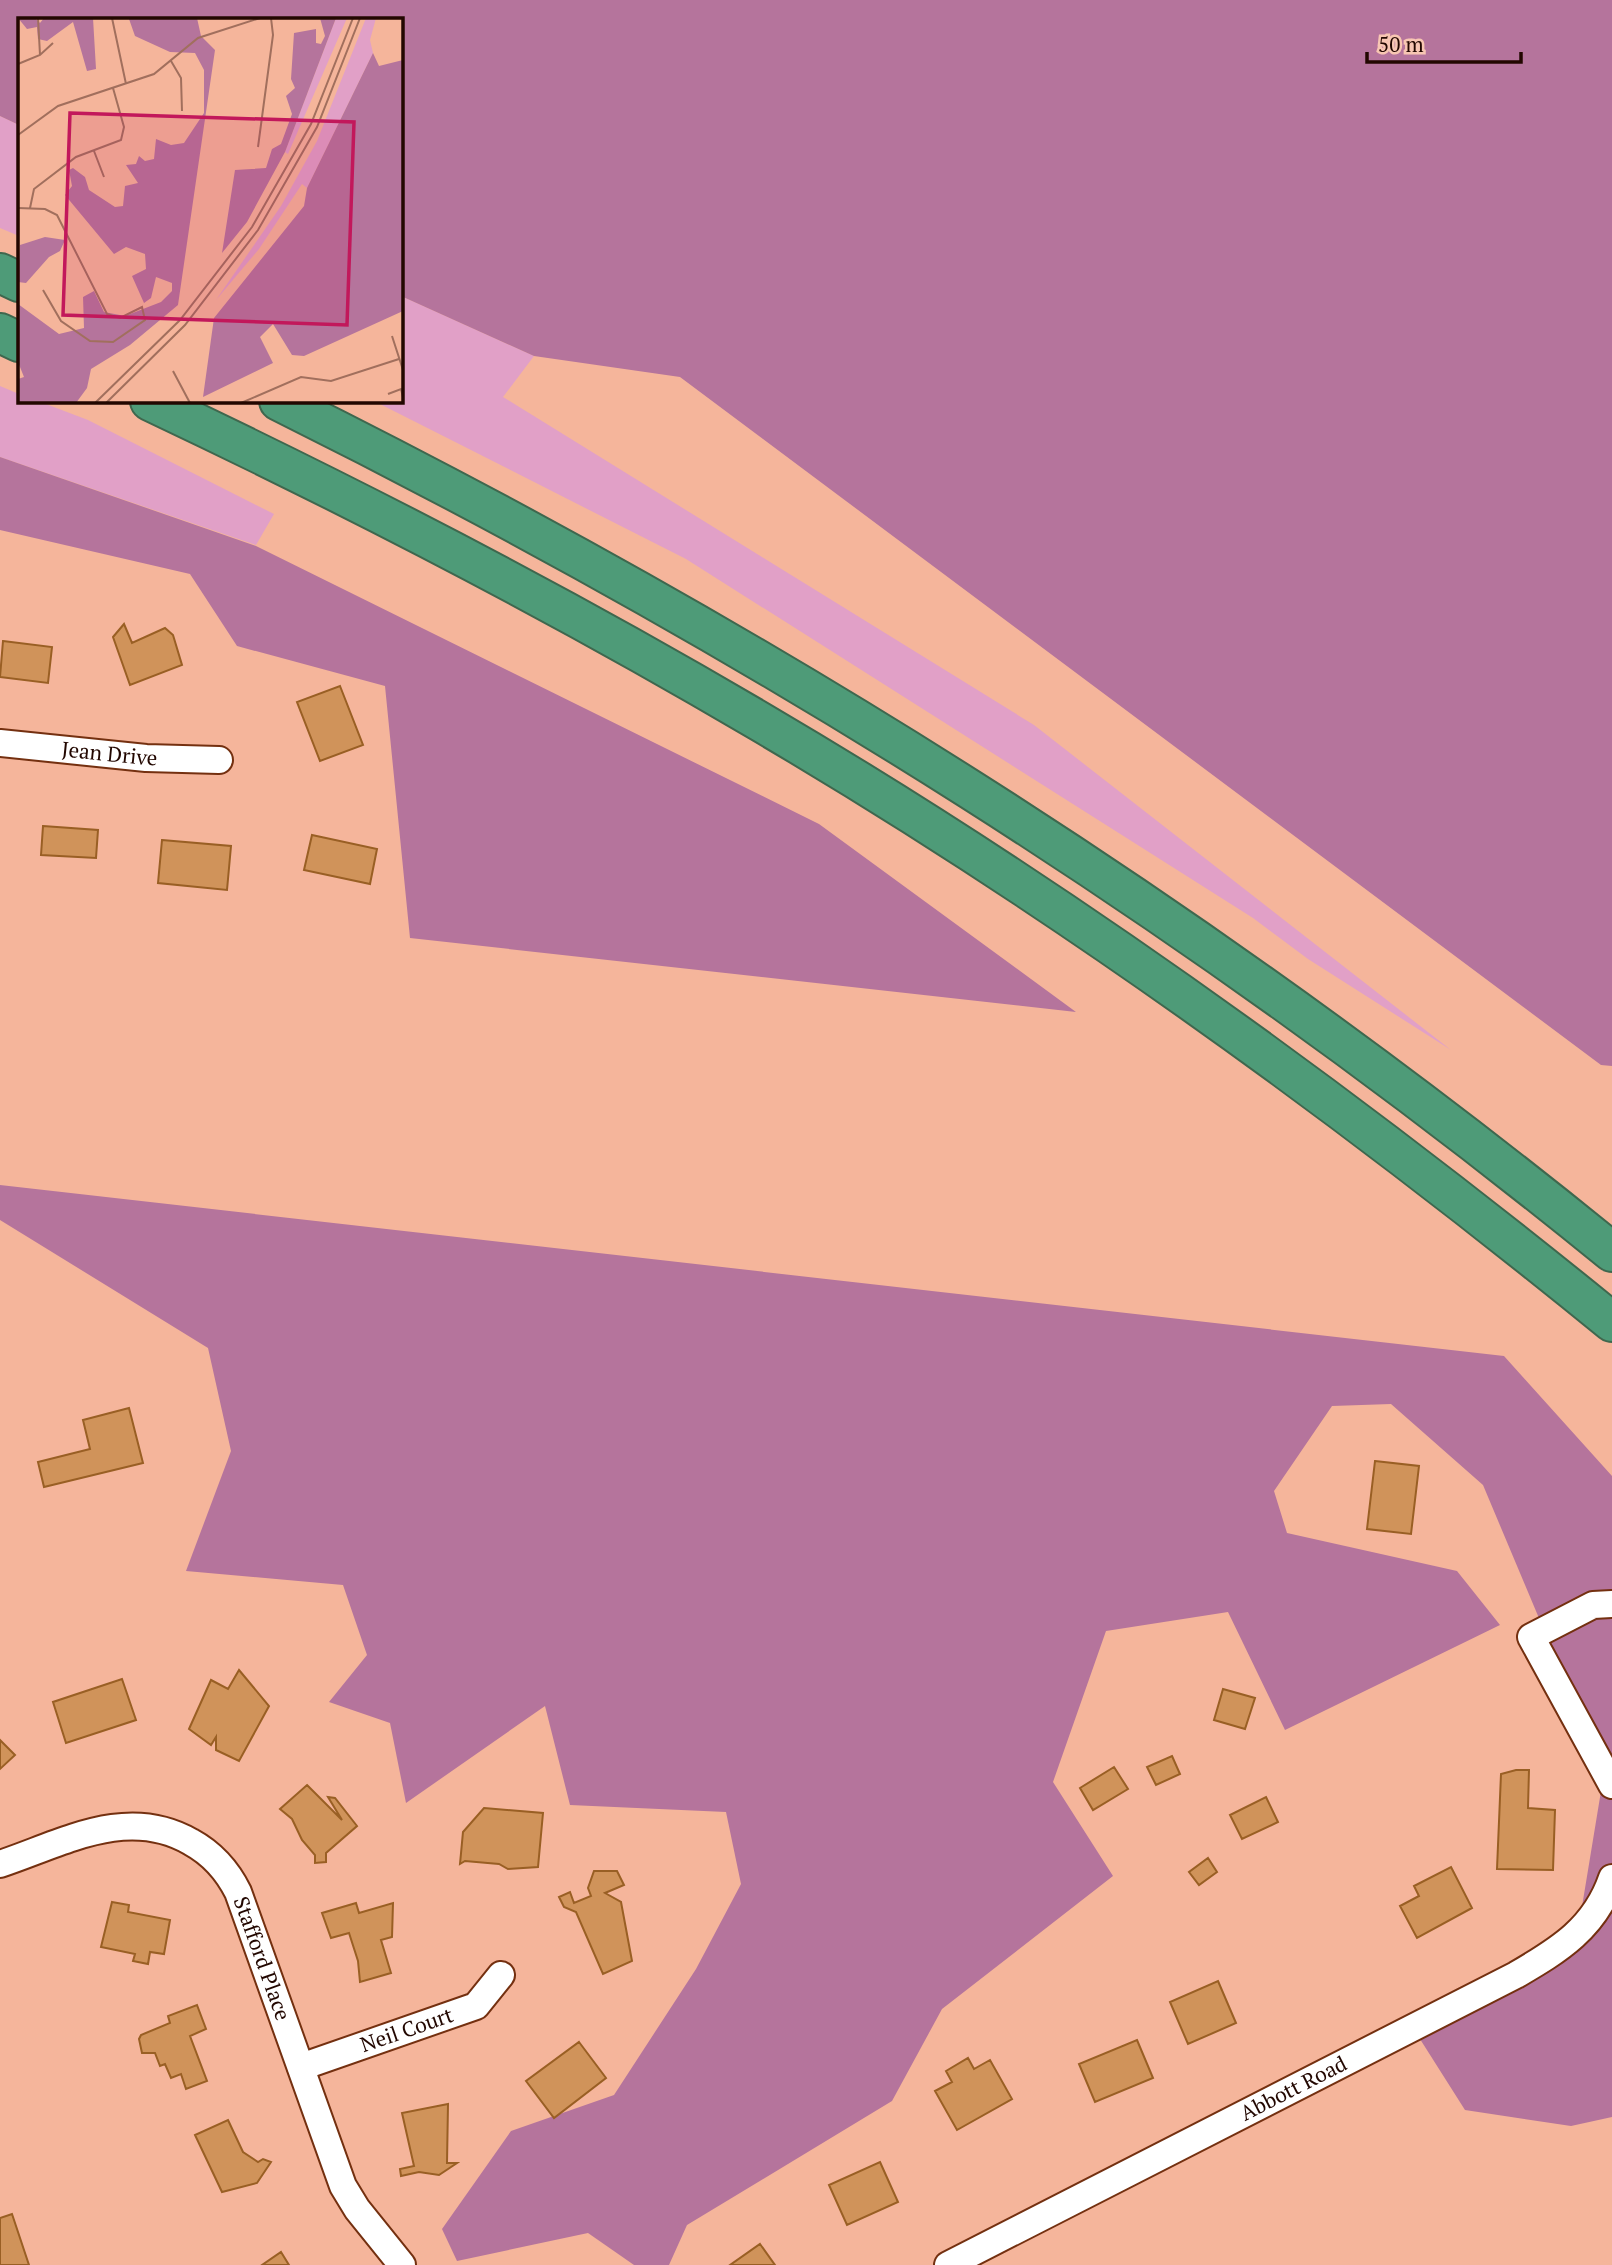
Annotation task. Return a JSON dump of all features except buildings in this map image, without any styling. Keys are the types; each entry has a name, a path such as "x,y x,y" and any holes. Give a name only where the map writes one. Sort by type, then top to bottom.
{"highway":[{"path":"0,273 18,282"},
{"path":"0,333 18,342"},
{"path":"152,402 335,490 554,604 760,721 881,796 1058,909 1254,1046 1442,1186 1612,1322"},
{"path":"281,402 488,507 650,596 787,674 990,800 1132,894 1285,1002 1475,1143 1612,1252"}],"street":[{"name":"Jean Drive","path":"0,743 146,758 219,760"},
{"path":"1612,1604 1593,1605 1531,1637 1612,1785"},
{"name":"Stafford Place","path":"0,1864 79,1835 125,1825 166,1830 204,1849 224,1868 238,1892 344,2186 357,2210 402,2265"},
{"name":"Abbott Road","path":"948,2265 1528,1968 1562,1948 1586,1926 1600,1907 1612,1878"},
{"name":"Neil Court","path":"301,2067 476,2006 501,1976"}],"shaded area":[{"path":"0,0 1612,0 1612,1066 1601,1065 680,377 534,356 402,296 402,18 18,18 18,125 0,116"},
{"path":"0,116 18,125 18,236 0,228"},
{"path":"402,296 534,356 503,397 1034,725 1451,1050 1308,959 1253,918 686,559 376,402 402,402"},
{"path":"0,386 18,394 18,402 41,402 88,420 274,514 256,545 0,457"},
{"path":"0,457 256,546 819,824 1076,1012 410,938 385,686 237,646 190,574 0,530"},
{"path":"0,1185 1504,1356 1612,1476 1612,2117 1571,2126 1465,2110 1413,2028 1577,1937 1604,1773 1483,1485 1391,1404 1332,1406 1274,1491 1287,1533 1457,1571 1500,1625 1285,1730 1228,1612 1106,1631 1053,1782 1113,1876 942,2009 892,2101 687,2225 669,2265 634,2265 588,2233 457,2261 442,2229 511,2131 614,2095 696,1969 741,1884 726,1812 570,1805 545,1706 406,1803 390,1723 329,1702 367,1655 343,1585 186,1571 231,1451 208,1348 0,1220"}]}
